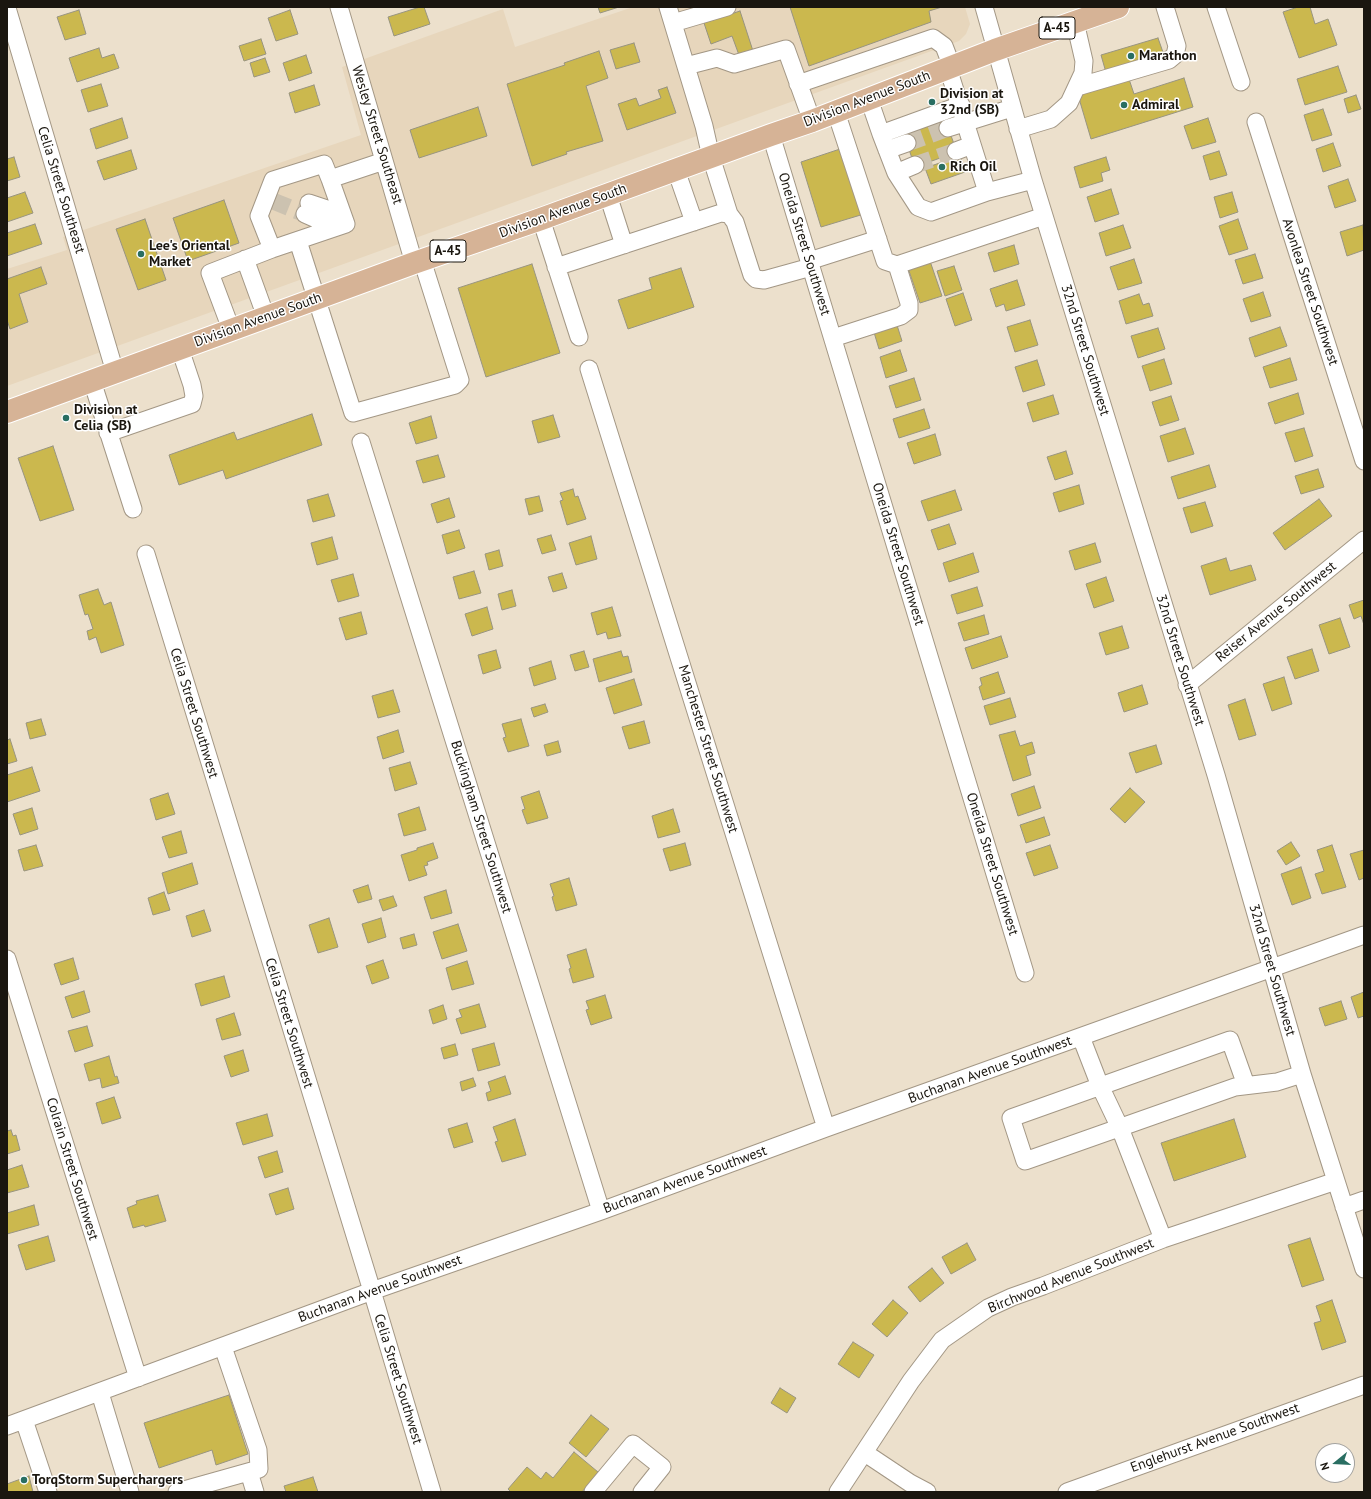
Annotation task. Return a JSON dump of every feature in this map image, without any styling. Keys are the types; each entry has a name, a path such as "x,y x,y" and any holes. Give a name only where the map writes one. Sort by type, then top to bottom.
{"main road":[{"name":"Division Avenue South","path":"7,411 418,261 541,219 812,121 995,50 1118,7"}],"street":[{"name":"Wesley Street Southeast","path":"317,298 353,413 455,385 460,380 384,161 339,7"},
{"path":"668,7 704,126 711,157 729,214 735,222 752,275 756,279 764,280 878,239"},
{"path":"673,23 727,7"},
{"name":"32nd Street Southwest","path":"984,7 1033,180 1187,685 1216,775 1302,1074 1364,1269"},
{"path":"1077,87 1169,60 1175,55 1177,46 1165,7"},
{"path":"1216,7 1241,82"},
{"name":"Celia Street Southeast","path":"7,8 115,372"},
{"path":"1018,129 1051,120 1069,103 1083,73 1084,61 1075,22"},
{"path":"798,84 933,38 944,46 987,192"},
{"path":"686,66 717,58 734,64 786,49 812,121"},
{"path":"869,99 896,173 918,206 931,212 987,192 1033,180"},
{"path":"881,134 961,105"},
{"path":"948,128 1012,108"},
{"path":"836,112 885,261 897,265 1044,216"},
{"name":"Avonlea Street Southwest","path":"1256,122 1364,461"},
{"name":"Oneida Street Southwest","path":"771,135 1025,973"},
{"path":"887,150 907,143"},
{"path":"956,151 972,145"},
{"path":"330,179 384,161"},
{"path":"272,250 259,216 272,195 273,180 324,164 330,179 339,221"},
{"path":"896,173 915,165"},
{"path":"676,170 694,222"},
{"path":"608,195 624,245"},
{"path":"307,209 322,222 339,221"},
{"path":"556,267 721,213 729,214"},
{"path":"541,219 578,337"},
{"path":"231,329 210,273 298,241 339,221"},
{"path":"298,241 317,298"},
{"path":"245,260 266,317"},
{"path":"833,338 901,316 910,310 897,265"},
{"path":"108,433 192,404 194,396 192,385 180,349"},
{"name":"Manchester Street Southwest","path":"589,369 826,1128"},
{"path":"92,381 133,509"},
{"name":"Buckingham Street Southwest","path":"361,442 601,1211"},
{"name":"Reiser Avenue Southwest","path":"1187,685 1364,540"},
{"name":"Celia Street Southwest","path":"146,554 372,1291 432,1492"},
{"name":"Buchanan Avenue Southwest","path":"7,1426 372,1291 601,1211 826,1128 1364,935"},
{"name":"Colrain Street Southwest","path":"7,959 138,1378"},
{"path":"1081,1037 1100,1086 1120,1128 1163,1239"},
{"path":"1246,1085 1230,1040 1011,1118 1025,1161 1235,1087 1277,1082 1302,1074"},
{"name":"Birchwood Avenue Southwest","path":"838,1492 911,1381 942,1340 988,1308 1012,1297 1163,1239 1336,1181"},
{"path":"1344,1207 1364,1200"},
{"path":"223,1347 258,1450 254,1471 255,1492"},
{"name":"Englehurst Avenue Southwest","path":"1067,1492 1364,1385"},
{"path":"100,1392 130,1492"},
{"path":"24,1420 48,1492"},
{"path":"593,1492 633,1444 662,1467 642,1492"},
{"path":"865,1453 910,1483 927,1492"},
{"path":"178,1492 254,1471"}],"shaded area":[{"path":"633,7 965,7 970,24 966,34 959,41 7,386 7,269 67,250 63,237 361,135 342,67 503,9 515,47"}],"building":[{"path":"424,7 430,24 394,36 388,17"},
{"path":"598,7 619,7 600,13"},
{"path":"790,7 942,7 929,11 931,22 809,66"},
{"path":"1298,7 1310,7 1315,24 1328,19 1337,45 1299,58 1283,12"},
{"path":"79,10 86,34 65,40 57,17"},
{"path":"290,10 298,34 276,41 268,18"},
{"path":"740,11 753,51 739,55 732,36 711,44 704,23"},
{"path":"1158,38 1165,58 1107,76 1101,55"},
{"path":"261,39 266,54 244,61 239,46"},
{"path":"634,43 640,62 616,69 610,50"},
{"path":"99,48 102,58 114,54 119,68 77,82 69,58"},
{"path":"599,51 608,78 586,86 603,141 566,152 567,154 532,166 507,84 565,65 564,63"},
{"path":"306,55 312,73 289,81 283,63"},
{"path":"265,58 270,72 254,77 250,63"},
{"path":"1338,66 1347,92 1305,105 1297,79"},
{"path":"1184,78 1193,107 1091,139 1078,95 1129,79 1134,94"},
{"path":"101,84 108,106 88,112 81,90"},
{"path":"314,85 320,105 295,113 289,93"},
{"path":"667,87 676,113 627,130 618,104 636,98 639,106 661,98 658,90"},
{"path":"1356,95 1361,109 1348,113 1344,99"},
{"path":"478,107 487,136 419,158 410,130"},
{"path":"1323,109 1332,135 1312,141 1304,115"},
{"path":"943,114 957,152 915,167 902,129"},
{"path":"122,118 128,138 96,149 90,129"},
{"path":"1208,118 1216,142 1192,149 1184,126"},
{"path":"1333,143 1341,166 1323,172 1316,149"},
{"path":"843,148 864,214 821,227 801,162"},
{"path":"131,150 137,169 104,180 97,161"},
{"path":"1219,151 1227,175 1210,180 1203,156"},
{"path":"960,156 965,172 931,184 925,168"},
{"path":"14,157 20,177 7,181 7,159"},
{"path":"1106,157 1110,170 1101,173 1103,181 1080,188 1074,167"},
{"path":"1348,179 1356,201 1335,208 1328,186"},
{"path":"1111,189 1119,214 1095,222 1087,197"},
{"path":"25,192 33,213 7,222 7,198"},
{"path":"1232,192 1238,212 1220,218 1214,197"},
{"path":"224,200 239,243 188,261 173,218"},
{"name":"Lee's Oriental Market","path":"145,219 166,280 138,290 116,229"},
{"path":"1238,219 1248,249 1229,255 1219,226"},
{"path":"35,224 42,244 7,256 7,233"},
{"path":"1123,225 1131,248 1106,256 1099,233"},
{"path":"1363,225 1364,250 1347,256 1340,232"},
{"path":"1014,245 1019,264 994,272 988,253"},
{"path":"1255,254 1263,278 1243,284 1235,260"},
{"path":"1134,259 1142,283 1118,290 1110,267"},
{"path":"930,261 942,296 920,303 908,268"},
{"path":"532,264 560,353 486,377 458,288"},
{"path":"954,266 962,290 945,296 937,271"},
{"path":"41,267 47,284 19,294 28,322 10,329 7,320 7,279"},
{"path":"681,268 694,307 628,329 618,300 652,289 649,278"},
{"path":"1017,280 1025,305 1006,311 1004,304 996,307 990,289"},
{"path":"1263,292 1271,316 1251,322 1243,299"},
{"path":"963,293 972,320 955,326 946,299"},
{"path":"1139,294 1143,305 1149,303 1153,316 1126,324 1119,301"},
{"path":"1030,320 1038,345 1015,352 1007,327"},
{"path":"896,322 902,341 879,349 873,329"},
{"path":"1280,327 1287,346 1255,357 1249,338"},
{"path":"1158,328 1165,349 1138,358 1131,336"},
{"path":"900,350 907,371 886,378 880,357"},
{"path":"1290,358 1297,380 1270,388 1263,367"},
{"path":"1164,359 1172,384 1150,391 1142,366"},
{"path":"1037,360 1045,385 1023,392 1015,367"},
{"path":"914,378 921,400 896,408 889,386"},
{"path":"1298,393 1304,414 1275,424 1268,403"},
{"path":"1053,395 1059,414 1033,422 1027,403"},
{"path":"1171,396 1179,420 1160,426 1152,402"},
{"path":"924,409 930,428 899,438 893,419"},
{"path":"312,414 322,445 226,479 223,470 179,485 169,455 234,432 237,440"},
{"path":"553,415 560,437 538,443 532,421"},
{"path":"431,416 437,438 416,444 409,423"},
{"path":"1185,428 1194,454 1168,462 1160,436"},
{"path":"1304,428 1313,456 1295,462 1285,433"},
{"path":"935,434 941,455 914,464 907,443"},
{"path":"53,446 74,510 40,521 18,458"},
{"path":"1066,451 1073,474 1055,480 1047,457"},
{"path":"438,455 445,477 423,483 416,461"},
{"path":"1209,465 1216,487 1178,499 1171,477"},
{"path":"1318,469 1324,487 1301,494 1295,476"},
{"path":"1079,485 1084,504 1059,512 1053,493"},
{"path":"573,489 575,497 578,496 586,519 567,525 560,501 563,500 560,493"},
{"path":"955,490 962,510 928,521 921,501"},
{"path":"328,494 335,516 313,522 307,500"},
{"path":"539,496 543,511 529,515 525,499"},
{"path":"449,498 455,517 437,523 431,504"},
{"path":"1319,499 1332,516 1285,550 1273,533"},
{"path":"1205,502 1213,526 1191,533 1183,508"},
{"path":"949,524 956,544 938,550 931,530"},
{"path":"459,530 465,548 447,554 442,535"},
{"path":"551,535 556,550 542,554 537,539"},
{"path":"591,536 597,559 576,565 569,543"},
{"path":"332,537 338,559 317,565 311,543"},
{"path":"1095,543 1101,562 1075,570 1069,551"},
{"path":"499,550 503,566 489,570 485,554"},
{"path":"973,553 979,572 949,582 943,563"},
{"path":"1226,558 1230,571 1251,565 1256,580 1210,595 1201,566"},
{"path":"474,571 481,593 459,599 453,577"},
{"path":"562,573 567,588 553,592 548,577"},
{"path":"353,574 359,596 338,602 331,580"},
{"path":"1106,577 1114,601 1094,608 1086,584"},
{"path":"977,587 983,606 957,614 951,595"},
{"path":"98,589 104,605 111,602 124,645 101,653 96,637 89,640 87,631 93,629 88,614 85,615 79,595"},
{"path":"512,590 516,606 502,610 498,594"},
{"path":"1364,600 1364,625 1361,616 1354,619 1349,605"},
{"path":"487,607 493,629 472,636 465,614"},
{"path":"612,607 621,636 608,639 606,632 597,635 591,613"},
{"path":"361,612 367,634 346,640 339,618"},
{"path":"984,615 989,634 964,641 958,623"},
{"path":"1340,618 1350,647 1329,654 1319,625"},
{"path":"1122,626 1129,648 1106,655 1099,633"},
{"path":"1001,636 1008,657 972,669 965,648"},
{"path":"1312,649 1319,671 1295,679 1287,657"},
{"path":"496,650 501,668 483,674 478,655"},
{"path":"584,651 589,667 575,671 570,655"},
{"path":"621,651 623,657 628,656 632,672 599,682 593,659"},
{"path":"551,661 556,679 534,686 529,668"},
{"path":"998,672 1005,693 983,700 979,687 982,685 980,678"},
{"path":"1284,677 1292,704 1272,711 1263,684"},
{"path":"634,679 642,705 614,714 606,688"},
{"path":"1142,685 1148,704 1124,712 1118,693"},
{"path":"393,690 400,712 378,718 372,696"},
{"path":"1010,698 1016,717 990,725 984,706"},
{"path":"1245,699 1256,735 1239,740 1228,705"},
{"path":"545,704 548,712 534,717 531,708"},
{"path":"41,719 46,735 30,739 26,723"},
{"path":"521,719 529,746 508,752 503,738 506,737 502,724"},
{"path":"644,721 650,743 629,749 622,727"},
{"path":"398,730 404,752 383,759 377,737"},
{"path":"1015,731 1020,746 1032,742 1035,753 1026,756 1031,775 1013,781 999,735"},
{"path":"10,739 17,761 7,764 7,740"},
{"path":"558,741 561,752 547,756 544,745"},
{"path":"1156,745 1162,764 1136,773 1129,753"},
{"path":"410,762 417,784 395,791 389,768"},
{"path":"32,767 40,791 7,802 7,775"},
{"path":"1034,786 1041,808 1018,816 1011,794"},
{"path":"1130,788 1145,802 1125,823 1110,809"},
{"path":"539,791 548,818 527,824 522,810 525,809 521,797"},
{"path":"168,793 175,814 156,820 150,799"},
{"path":"419,807 426,830 404,836 398,814"},
{"path":"32,808 38,829 20,835 13,814"},
{"path":"673,809 680,832 658,838 652,816"},
{"path":"1044,817 1050,835 1026,843 1020,825"},
{"path":"181,831 187,853 169,858 162,837"},
{"path":"1291,842 1300,856 1286,865 1277,851"},
{"path":"433,843 438,858 427,862 428,865 424,866 427,875 409,881 401,855"},
{"path":"685,843 691,865 670,871 663,849"},
{"path":"36,845 43,866 24,871 18,850"},
{"path":"1050,845 1058,868 1034,876 1026,853"},
{"path":"1332,845 1346,887 1322,894 1315,874 1324,871 1317,850"},
{"path":"1364,850 1364,878 1359,880 1350,854"},
{"path":"192,863 198,884 168,894 162,873"},
{"path":"1301,867 1311,898 1292,905 1281,874"},
{"path":"569,878 577,905 556,911 552,897 554,896 550,884"},
{"path":"368,885 372,899 358,903 353,890"},
{"path":"446,890 452,913 431,919 424,897"},
{"path":"164,892 170,910 153,915 148,898"},
{"path":"393,896 397,906 383,911 379,900"},
{"path":"204,910 211,931 192,937 186,916"},
{"path":"329,918 338,947 318,953 309,925"},
{"path":"381,918 386,937 368,943 362,924"},
{"path":"458,924 467,951 442,959 433,932"},
{"path":"414,934 417,945 403,949 400,938"},
{"path":"586,949 594,977 573,983 567,955"},
{"path":"73,958 79,979 61,985 54,964"},
{"path":"383,960 389,978 372,984 366,966"},
{"path":"467,961 474,984 452,990 446,968"},
{"path":"224,976 230,997 201,1006 195,984"},
{"path":"84,991 90,1012 72,1018 65,997"},
{"path":"1364,992 1364,1016 1358,1018 1351,997"},
{"path":"605,995 612,1018 591,1025 586,1010 589,1009 586,1001"},
{"path":"1341,1001 1347,1019 1325,1026 1319,1008"},
{"path":"479,1004 486,1027 461,1034 456,1019 462,1017 459,1010"},
{"path":"443,1005 447,1019 433,1024 429,1010"},
{"path":"234,1013 241,1035 222,1040 216,1019"},
{"path":"87,1026 93,1046 75,1052 68,1031"},
{"path":"494,1043 500,1065 478,1071 472,1049"},
{"path":"455,1044 458,1055 444,1059 441,1048"},
{"path":"243,1050 249,1071 231,1077 224,1056"},
{"path":"109,1056 115,1077 117,1076 119,1083 102,1088 100,1078 89,1081 84,1064"},
{"path":"505,1076 511,1094 488,1101 486,1093 491,1091 488,1082"},
{"path":"473,1078 476,1086 462,1091 460,1082"},
{"path":"114,1097 121,1118 102,1124 96,1103"},
{"path":"267,1114 273,1136 243,1145 236,1123"},
{"path":"515,1119 526,1155 502,1162 495,1142 498,1141 493,1127"},
{"path":"1234,1119 1246,1157 1174,1181 1161,1143"},
{"path":"467,1123 473,1142 454,1148 448,1129"},
{"path":"11,1130 13,1136 16,1135 20,1150 7,1154 7,1131"},
{"path":"277,1151 283,1172 265,1178 258,1157"},
{"path":"22,1165 29,1187 7,1193 7,1170"},
{"path":"288,1188 294,1209 276,1215 269,1194"},
{"path":"158,1195 166,1221 145,1227 144,1225 133,1228 127,1208 137,1204 136,1201"},
{"path":"34,1205 39,1225 7,1234 7,1213"},
{"path":"48,1236 55,1261 26,1270 18,1245"},
{"path":"1310,1238 1324,1280 1302,1287 1288,1245"},
{"path":"967,1243 976,1260 951,1274 942,1257"},
{"path":"932,1268 944,1283 920,1302 908,1287"},
{"path":"893,1300 908,1313 887,1337 872,1324"},
{"path":"1332,1300 1346,1342 1322,1350 1314,1323 1321,1321 1316,1306"},
{"path":"853,1342 874,1355 859,1378 838,1364"},
{"path":"780,1388 796,1398 787,1413 771,1403"},
{"path":"229,1395 248,1454 216,1465 212,1450 159,1468 144,1423"},
{"path":"591,1415 609,1429 586,1457 569,1443"},
{"path":"574,1452 598,1472 582,1492 511,1492 508,1489 527,1467 541,1479 546,1472 553,1478"},
{"name":"TorqStorm Superchargers","path":"29,1476 33,1492 7,1492 7,1484"},
{"path":"313,1477 318,1492 286,1492 284,1486"}],"tunnel":[{"path":"907,143 948,128"},
{"path":"915,165 956,151"},
{"path":"273,201 305,214"}],"place":[{"name":"Marathon","path":"1131,56"},
{"name":"Division at 32nd (SB)","path":"932,102"},
{"name":"Admiral","path":"1124,105"},
{"name":"Rich Oil","path":"942,167"},
{"name":"Lee's Oriental Market","path":"141,254"},
{"name":"Division at Celia (SB)","path":"66,418"},
{"name":"TorqStorm Superchargers","path":"24,1480"}]}
